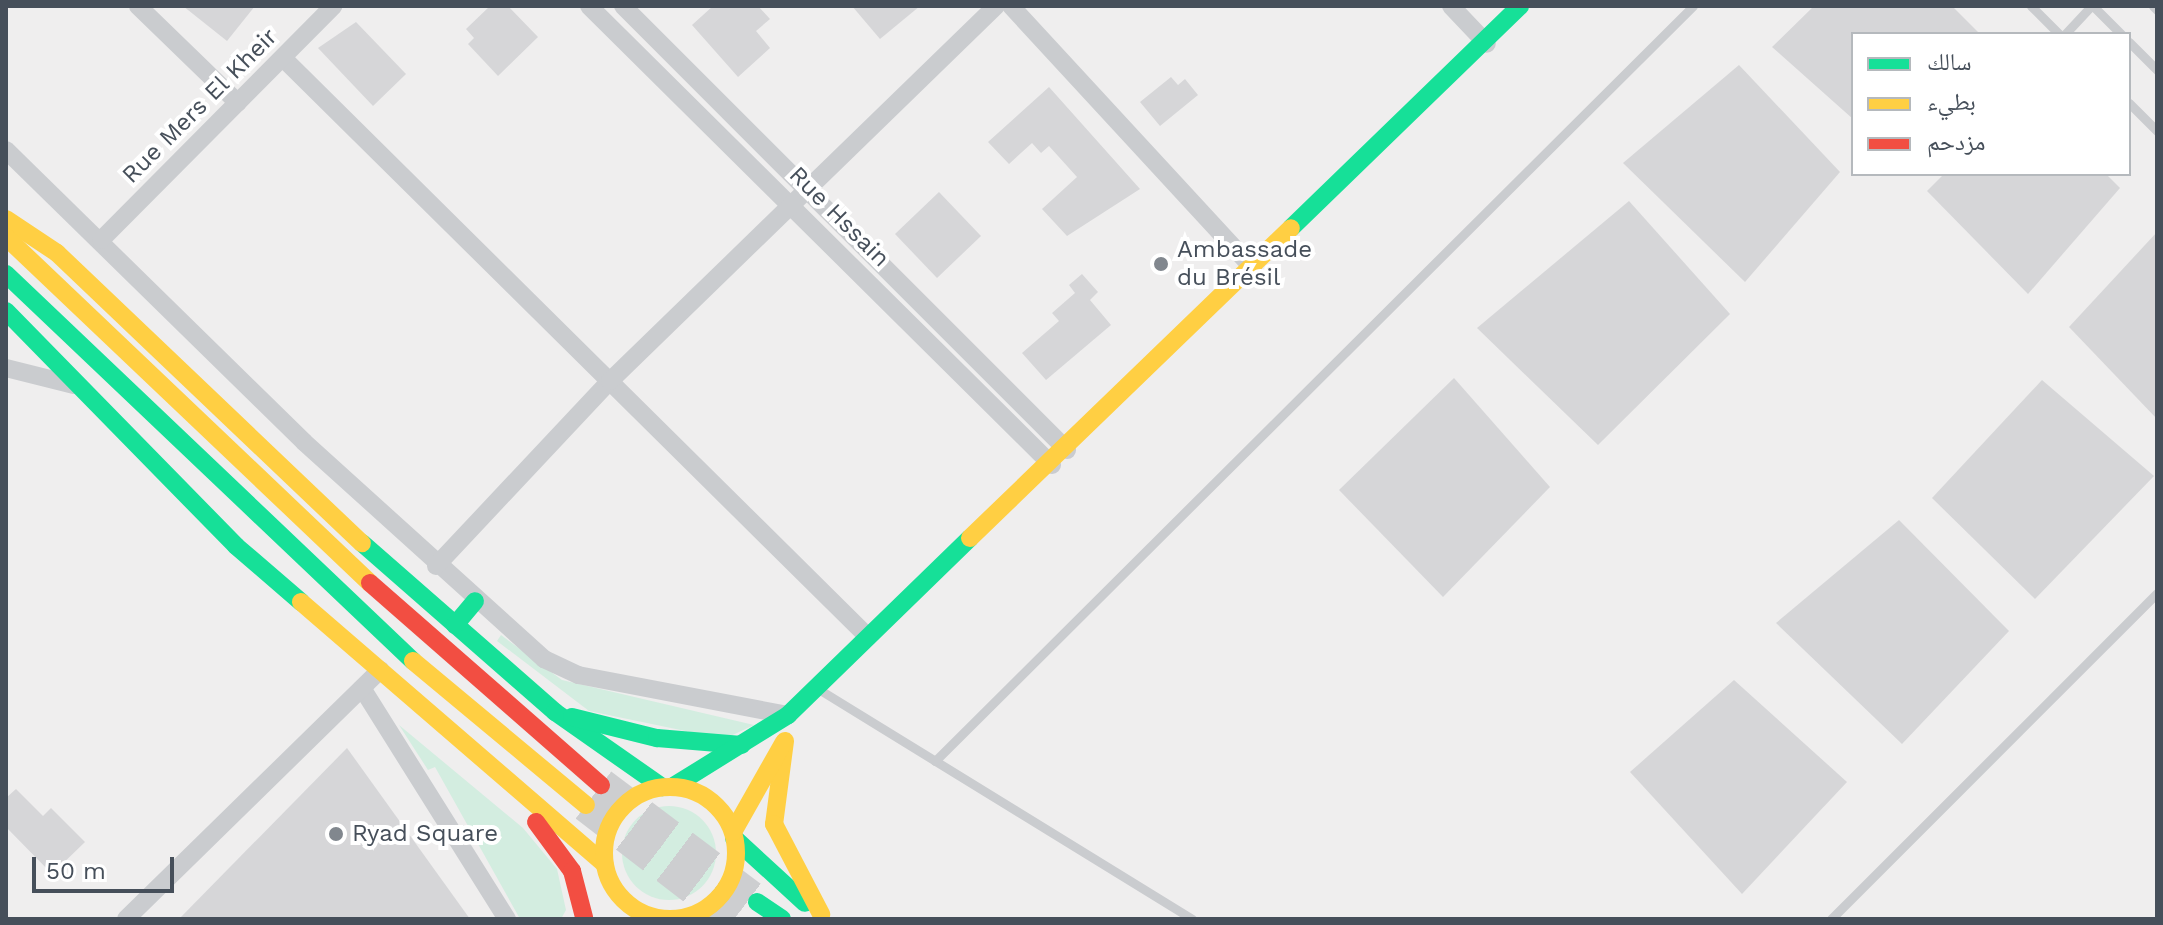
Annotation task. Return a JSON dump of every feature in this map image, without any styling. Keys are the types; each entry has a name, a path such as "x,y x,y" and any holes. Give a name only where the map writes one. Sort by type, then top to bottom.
{"main road":[{"path":"583,918 607,871 617,814 745,745 788,715 1052,465 1487,44 1520,6"},
{"path":"6,219 57,253 455,625 555,712 667,787 703,796 767,875 825,916"},
{"path":"6,237 418,629 601,785"},
{"path":"6,274 399,649 586,805"},
{"path":"6,311 74,385 236,546 478,752 607,871 647,917 670,919 703,910 721,894 733,872 733,835 785,741"},
{"path":"455,625 475,601"},
{"path":"555,712 657,738 745,745"},
{"path":"788,715 774,824 785,857 825,916"},
{"path":"478,752 499,790 565,856 583,918"},
{"path":"757,902 782,919"}],"street":[{"path":"138,6 238,103"},
{"name":"Rue Mers El Kheir","path":"101,240 333,6"},
{"name":"Rue Hssain","path":"589,6 794,204 1052,465"},
{"name":"Rue Hssain","path":"623,6 1067,450"},
{"path":"436,566 610,381 996,6"},
{"path":"1011,6 1253,268"},
{"path":"1451,6 1487,44"},
{"path":"283,58 868,637"},
{"path":"6,150 436,566 475,601 568,672 788,715"},
{"path":"6,368 74,385"},
{"path":"126,919 380,670"},
{"path":"362,688 507,919"}],"lane":[{"path":"935,761 1693,6"},
{"path":"2031,6 2060,32"},
{"path":"2064,32 2092,6 2119,32"},
{"path":"2153,6 2157,10"},
{"path":"2131,44 2157,70"},
{"path":"2131,105 2157,131"},
{"path":"1831,919 2157,593"},
{"path":"816,688 1192,919"}],"green space":[{"path":"501,635 562,680 754,725 724,739 589,711 497,641"},
{"path":"399,725 523,828 557,869 566,910 561,919 520,919 435,767 428,770"},
{"path":"669,806 687,810 702,820 712,835 716,853 712,871 702,886 687,896 669,900 651,896 636,886 626,871 622,853 626,835 636,820 651,810"}],"building":[{"path":"183,6 255,6 227,41"},
{"path":"490,6 508,6 538,37 498,76 468,44 474,38 466,29"},
{"path":"713,6 758,6 770,19 756,31 770,48 738,77 692,25"},
{"path":"852,6 920,6 880,39"},
{"path":"1814,6 1952,6 1978,32 1851,32 1851,117 1772,47"},
{"path":"356,22 406,74 373,106 318,48"},
{"path":"1739,65 1840,172 1745,282 1623,163"},
{"path":"1171,77 1178,85 1185,79 1198,95 1160,126 1140,102"},
{"path":"1049,87 1140,189 1067,236 1042,209 1077,177 1049,146 1041,153 1032,143 1009,164 988,142"},
{"path":"1942,176 2108,176 2120,188 2028,294 1927,191"},
{"path":"939,192 981,236 937,278 895,234"},
{"path":"1629,201 1730,314 1598,445 1477,328"},
{"path":"2157,232 2157,419 2069,327"},
{"path":"1082,274 1098,292 1090,300 1111,325 1046,380 1022,353 1059,321 1052,313 1075,293 1069,285"},
{"path":"1454,378 1550,487 1443,597 1339,490"},
{"path":"2042,380 2154,476 2035,599 1932,498"},
{"path":"1899,520 2009,631 1902,744 1776,623"},
{"path":"1734,680 1847,782 1742,894 1630,772"},
{"name":"Ryad Square","path":"347,748 470,919 179,919"},
{"path":"16,789 43,816 51,808 85,842 52,874 6,827 6,798"}],"tunnel":[{"path":"601,785 757,902"},
{"path":"586,805 734,919"}],"traffic: fast":[{"path":"1291,228 1520,6"},
{"path":"6,274 413,661"},
{"path":"6,311 236,546 301,602"},
{"path":"672,787 788,715 970,538"},
{"path":"362,543 555,712 662,787"},
{"path":"455,625 475,601"},
{"path":"572,717 657,738 742,745"},
{"path":"734,838 805,903"},
{"path":"757,902 782,919"}],"traffic: slow":[{"path":"6,219 57,253 362,543"},
{"path":"970,538 1291,228"},
{"path":"6,237 370,583"},
{"path":"301,602 605,864"},
{"path":"413,661 586,805"},
{"path":"785,741 774,824 821,914"},
{"path":"733,832 784,742"},
{"path":"670,787 695,792 716,807 731,828 736,853 731,878 716,899 695,914 670,919 645,914 624,899 609,878 604,853 609,828 624,807 645,792 670,787"}],"traffic: jam":[{"path":"370,583 601,785"},
{"path":"536,822 572,871 584,917"}],"place":[{"name":"Ambassade du Brésil","path":"1161,264"},
{"name":"Ryad Square","path":"336,834"}]}
